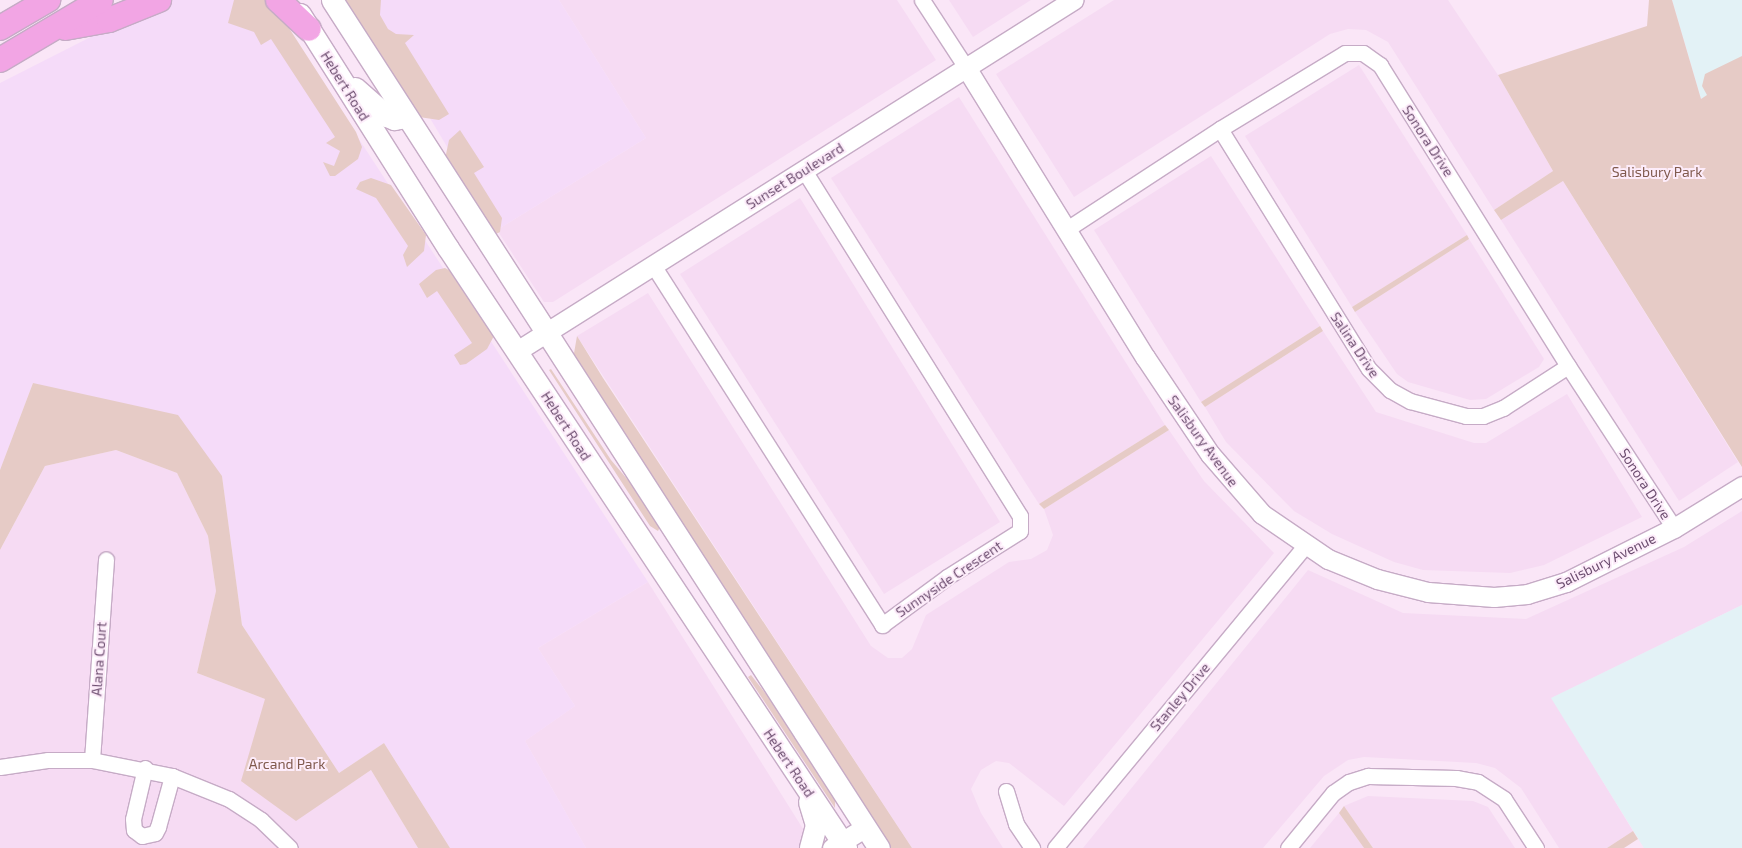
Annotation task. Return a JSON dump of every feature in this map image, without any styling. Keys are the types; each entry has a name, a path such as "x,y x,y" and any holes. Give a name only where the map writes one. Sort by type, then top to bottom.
{"main road":[{"path":"0,28 48,0"},
{"path":"0,60 101,0"},
{"path":"51,30 109,20 159,0"},
{"path":"278,0 309,29"},
{"name":"Hebert Road","path":"291,0 517,351 802,783 840,846"},
{"name":"Hebert Road","path":"332,0 417,136 878,848"},
{"path":"333,67 387,116 394,120 406,117"},
{"path":"389,154 417,136"},
{"path":"802,783 816,825 810,848"}],"street":[{"path":"922,0 967,69"},
{"name":"Sunset Boulevard","path":"517,351 967,69 1073,0"},
{"name":"Sonora Drive","path":"1067,229 1220,129 1346,53 1363,53 1380,65 1568,366 1674,528"},
{"name":"Salisbury Avenue","path":"967,69 1145,357 1215,462 1262,514 1305,546 1352,570 1402,587 1428,592 1510,596 1540,591 1566,582 1674,528 1742,486"},
{"name":"Salina Drive","path":"1220,129 1369,369 1390,390 1410,401 1466,416 1483,416 1503,408 1568,366"},
{"name":"Sunnyside Crescent","path":"653,266 882,625 947,577 1020,530 1020,516 804,170"},
{"name":"Stanley Drive","path":"1056,848 1305,546"},
{"name":"Alana Court","path":"92,760 106,559"},
{"path":"0,767 48,760 92,760 145,768 172,776 229,798 261,820 290,848"},
{"path":"145,768 133,819 134,830 142,836 155,833 172,776"},
{"path":"1288,848 1333,793 1349,782 1368,776 1456,778 1478,782 1504,799 1536,848"},
{"path":"1006,791 1016,824 1032,848"},
{"path":"840,846 865,827"}],"shaded area":[{"path":"174,0 266,0 274,9 648,582 538,648 575,706 525,741 586,848 450,848 384,743 339,773 242,625 222,476 33,383 0,470 0,83 138,13"},
{"path":"359,0 559,0 646,138 497,230"},
{"path":"559,0 897,0 936,60 553,302 544,302 497,230 646,138"},
{"path":"949,0 1031,0 973,37"},
{"path":"1114,0 1448,0 1498,75 1553,171 1494,210 1388,42 1366,30 1348,29 1330,34 1074,197 996,74"},
{"path":"1672,0 1742,0 1742,77 1701,99"},
{"path":"1359,65 1467,235 1352,307 1245,136"},
{"path":"959,97 1165,425 1039,504 831,178"},
{"path":"1211,156 1320,326 1201,402 1094,230"},
{"path":"1563,181 1738,462 1679,501 1501,220"},
{"path":"800,198 1000,522 884,594 680,274"},
{"path":"1469,239 1544,359 1539,367 1486,399 1470,400 1408,382 1397,374 1355,312"},
{"path":"648,293 871,646 888,658 902,658 912,649 926,615 1009,562 1031,559 1047,550 1053,535 1044,509 1169,430 1204,481 1274,553 1064,806 1009,763 996,761 981,770 971,789 981,813 1003,848 912,848 577,336"},
{"path":"1323,331 1376,412 1474,443 1486,443 1567,394 1642,517 1544,565 1510,573 1423,570 1394,562 1332,534 1294,511 1226,442 1205,407"},
{"path":"116,450 177,473 208,536 216,591 197,673 265,699 296,820 371,770 418,848 0,848 0,550 45,466"},
{"path":"1742,511 1742,605 1552,698 1633,831 1607,848 1559,848 1521,788 1495,768 1476,763 1364,757 1348,760 1324,776 1263,848 1083,848 1308,570 1403,613 1526,619 1684,547"},
{"path":"648,582 816,848 586,848 525,741 575,706 538,648"},
{"path":"1742,605 1742,848 1644,848 1551,698"},
{"path":"1368,796 1473,801 1488,807 1515,848 1373,848 1344,806"},
{"path":"1339,813 1364,848 1310,848"}],"green space":[{"path":"234,0 267,0 278,11 356,132 362,147 358,159 335,176 330,176 323,162 334,166 340,151 326,143 335,137 271,39 261,45 254,32 228,23"},
{"path":"345,0 381,0 380,15 388,29 396,34 414,35 405,43 449,114 439,120 419,117"},
{"name":"Salisbury Park","path":"1649,0 1672,0 1701,99 1707,95 1702,86 1705,74 1742,56 1742,467 1563,181 1501,220 1494,210 1553,171 1498,75 1647,26"},
{"path":"460,130 484,167 474,173 502,218 500,232 494,235 445,159 449,140"},
{"path":"371,178 391,185 426,235 424,251 407,267 403,255 408,246 376,198 356,189 360,182"},
{"path":"1467,235 1469,239 1355,312 1352,307"},
{"path":"445,268 454,273 495,334 487,349 466,364 460,365 454,355 472,343 437,291 427,298 419,284 436,270"},
{"path":"1320,326 1323,331 1205,407 1201,402"},
{"path":"577,336 912,848 890,848 573,359"},
{"path":"551,369 611,460 644,499 660,527 658,531 650,526 549,370"},
{"name":"Arcand Park","path":"33,383 178,415 222,476 242,625 339,773 384,743 450,848 418,848 371,770 296,821 241,781 265,699 197,673 216,591 208,536 177,473 116,450 45,466 0,550 0,470"},
{"path":"1165,425 1169,430 1044,509 1039,504"},
{"path":"751,675 795,731 835,795 835,808 748,677"},
{"path":"1344,806 1373,848 1364,848 1339,813"},
{"path":"1633,831 1638,839 1624,848 1607,848"}]}
